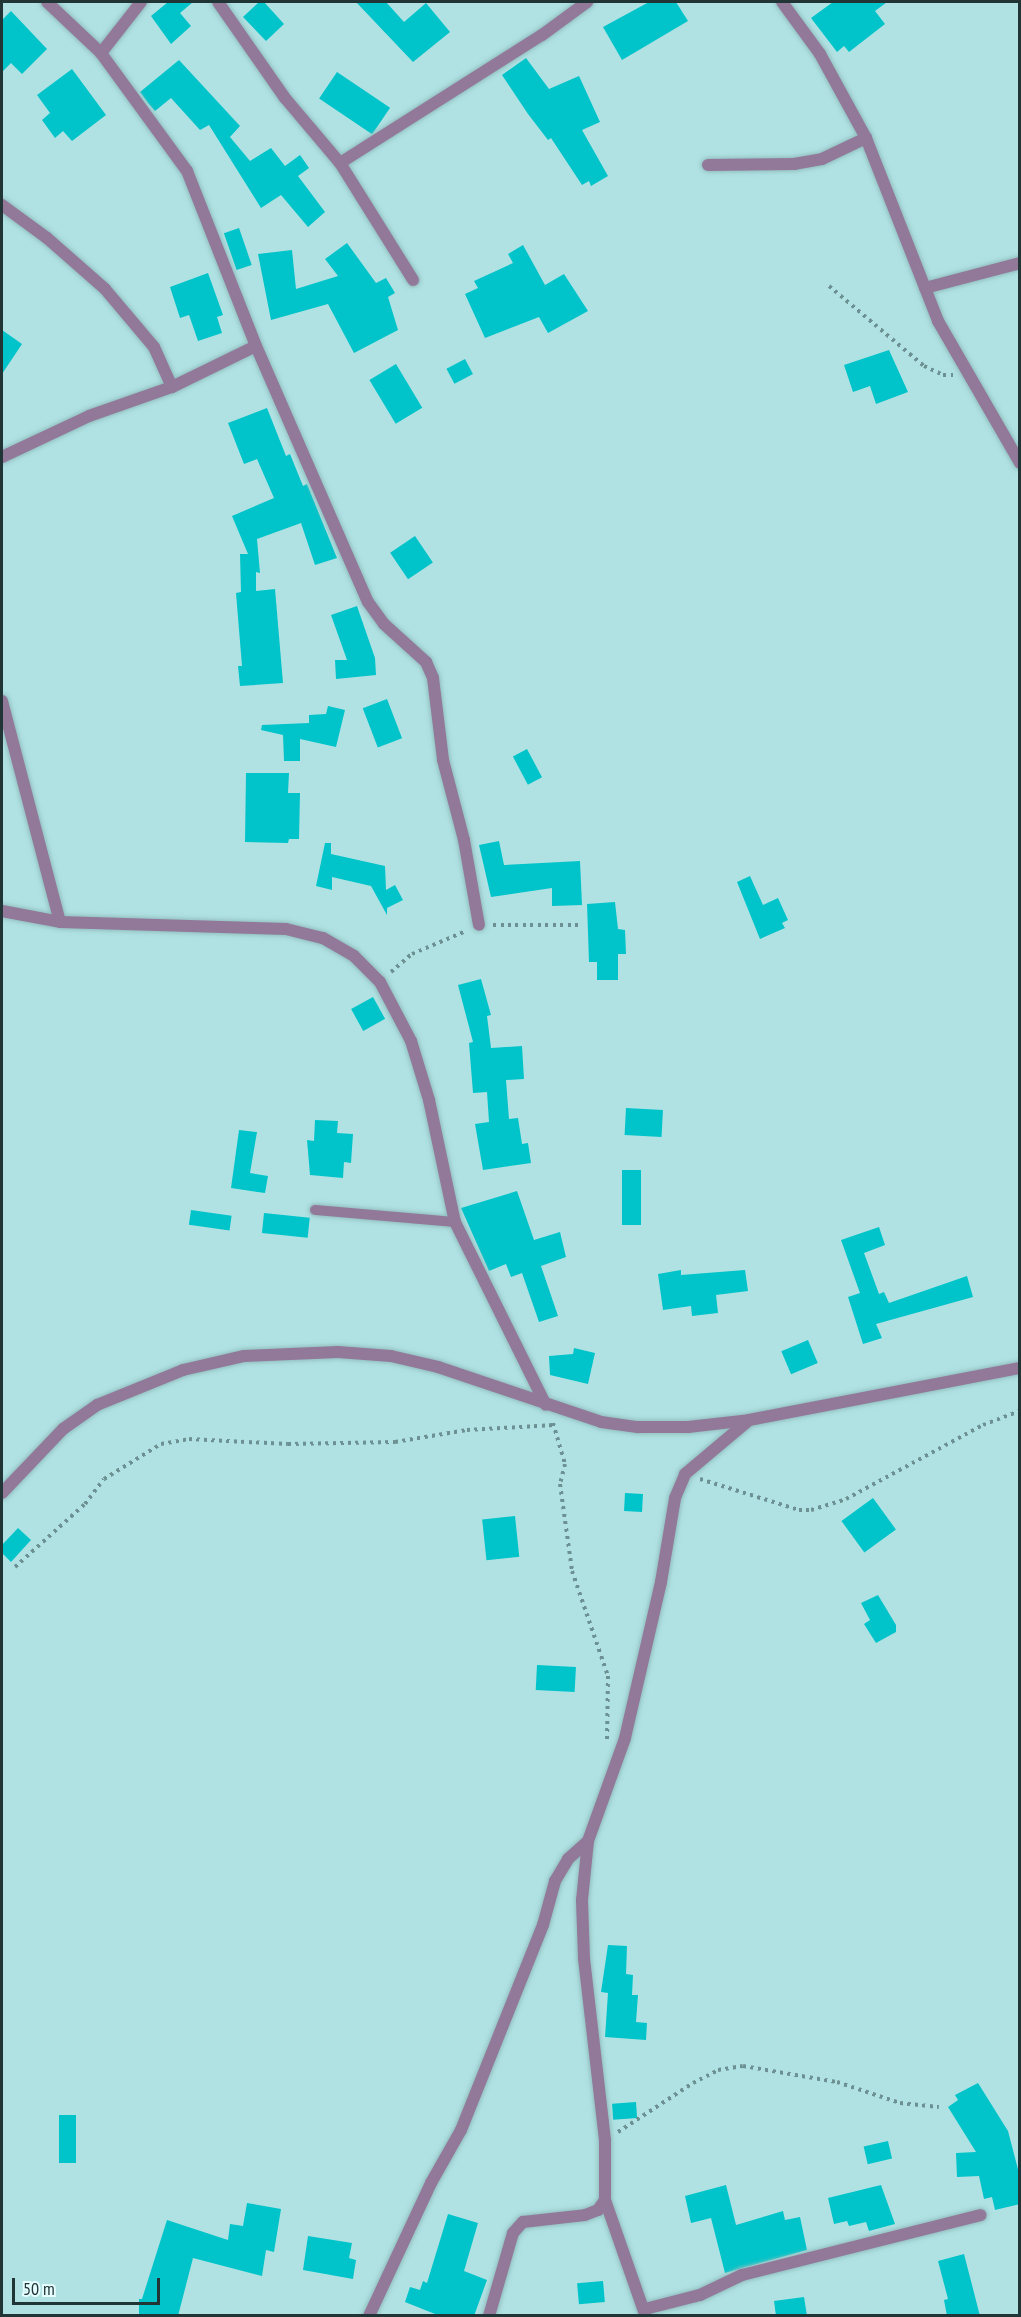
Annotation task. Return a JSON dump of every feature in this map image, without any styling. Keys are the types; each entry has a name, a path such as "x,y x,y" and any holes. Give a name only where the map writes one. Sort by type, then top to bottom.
{"street":[{"path":"47,2 65,22 101,53 187,171 256,346 368,603 384,624 426,662 434,678 443,760 464,840 479,925"},
{"path":"101,53 141,2"},
{"path":"219,2 285,98 340,163 414,280"},
{"path":"340,163 542,35 587,2"},
{"path":"782,2 820,54 866,138 925,288 966,375 1020,464"},
{"path":"708,165 794,164 822,159 866,138"},
{"path":"2,205 47,238 105,289 154,347 172,387"},
{"path":"925,288 1020,263"},
{"path":"2,457 89,416 172,387 256,346"},
{"path":"2,701 60,922"},
{"path":"2,911 60,922 286,929 323,938 354,956 380,982 411,1041 429,1101 455,1222 546,1405"},
{"path":"2,1493 63,1429 97,1404 183,1370 244,1356 338,1352 391,1356 438,1367 601,1422 638,1427 688,1427 749,1420 1020,1368"},
{"path":"749,1420 685,1474 675,1498 661,1582 625,1738 588,1842 582,1900 584,1958 605,2140 605,2200 645,2312 700,2295 742,2275 981,2215"},
{"path":"369,2316 431,2183 461,2130 543,1925 555,1881 568,1859 588,1842"},
{"path":"489,2316 513,2233 523,2222 585,2215 598,2210 605,2200"}],"lane":[{"path":"315,1210 455,1222"}],"path":[{"path":"829,286 924,366 943,375 966,375"},
{"path":"546,1405 565,1464 560,1484 572,1571 608,1676 606,1750"},
{"path":"685,1474 799,1510 811,1510 846,1499 983,1425 1020,1410"},
{"path":"15,1568 85,1504 104,1479 161,1444 189,1439 288,1444 395,1442 467,1430 554,1425"},
{"path":"605,2140 693,2083 718,2070 743,2066 837,2082 900,2103 939,2107"}],"building":[{"path":"168,2 193,2 180,13 191,26 171,44 151,16"},
{"path":"259,2 264,2 284,24 266,41 243,17"},
{"path":"356,2 386,2 404,22 426,3 450,32 413,62"},
{"path":"649,2 676,2 688,21 622,60 603,27"},
{"path":"833,2 887,2 875,11 885,24 849,52 844,46 837,52 811,18"},
{"path":"11,11 47,49 22,74 11,63 2,72 2,20"},
{"path":"526,58 549,89 579,76 600,122 582,130 608,176 591,186 589,181 582,185 551,138 548,140 528,114 502,75"},
{"path":"179,60 240,126 230,137 250,161 271,148 285,166 300,155 309,168 298,176 325,212 308,227 281,195 261,208 209,125 200,130 171,98 155,111 148,103 140,92"},
{"path":"72,69 106,115 72,141 63,131 55,138 42,120 50,113 37,95"},
{"path":"337,72 390,108 372,134 319,99"},
{"path":"239,228 252,265 237,270 224,233"},
{"path":"347,243 376,283 386,278 395,293 388,297 398,330 354,353 328,304 271,320 258,254 292,250 296,289 338,276 325,259"},
{"path":"523,245 545,285 564,274 588,311 548,333 539,317 485,338 465,294 478,288 474,281 513,263 508,254"},
{"path":"208,273 223,315 217,317 222,333 198,341 189,315 180,318 170,287"},
{"path":"2,330 22,344 2,374"},
{"path":"889,350 908,392 876,404 870,386 853,392 844,365"},
{"path":"465,359 473,374 454,384 446,369"},
{"path":"396,364 422,408 396,424 369,380"},
{"path":"267,408 286,456 290,454 303,486 307,484 337,558 315,565 301,523 257,539 260,573 256,572 256,591 275,589 283,683 240,686 238,666 242,666 236,593 241,592 240,554 248,554 232,516 274,498 257,459 244,464 228,423"},
{"path":"415,536 433,563 408,579 390,553"},
{"path":"357,606 375,658 376,675 336,679 335,660 347,660 331,615"},
{"path":"387,699 402,738 378,748 363,708"},
{"path":"328,706 345,710 336,747 300,739 300,761 284,761 283,735 261,730 262,725 309,723 309,715 326,714"},
{"path":"527,749 542,777 528,785 513,757"},
{"path":"246,773 289,773 288,793 300,793 299,839 289,839 288,843 245,842"},
{"path":"499,841 504,865 580,861 582,905 552,906 552,888 491,897 479,845"},
{"path":"325,843 331,843 331,854 385,866 386,890 395,885 403,900 387,908 387,915 371,886 332,877 332,890 316,886"},
{"path":"750,876 763,905 778,898 788,920 782,923 785,928 760,939 737,882"},
{"path":"615,902 618,929 625,930 626,954 618,954 618,980 597,980 597,962 589,962 587,904"},
{"path":"481,979 491,1015 487,1016 491,1048 522,1046 524,1079 506,1080 509,1119 518,1118 522,1144 528,1143 531,1163 483,1170 475,1124 489,1122 487,1092 473,1093 469,1043 473,1042 458,985"},
{"path":"373,997 385,1019 363,1031 351,1009"},
{"path":"626,1108 663,1110 662,1137 625,1135"},
{"path":"315,1120 338,1121 337,1133 353,1134 351,1163 344,1162 343,1178 310,1175 307,1140 314,1141"},
{"path":"239,1130 257,1132 250,1173 268,1176 265,1193 231,1188"},
{"path":"622,1170 641,1170 641,1225 622,1225"},
{"path":"517,1191 534,1240 560,1232 566,1257 541,1266 558,1316 539,1322 522,1273 511,1277 506,1264 489,1271 461,1208"},
{"path":"191,1210 232,1216 230,1231 189,1225"},
{"path":"264,1213 310,1218 308,1238 262,1233"},
{"path":"879,1227 885,1245 864,1253 879,1294 884,1292 889,1303 967,1276 973,1297 876,1324 882,1338 863,1344 848,1297 860,1293 841,1240"},
{"path":"681,1270 681,1275 745,1270 748,1291 716,1295 718,1313 692,1316 691,1306 663,1310 658,1274"},
{"path":"808,1340 818,1363 791,1374 781,1351"},
{"path":"574,1348 595,1353 588,1384 550,1375 549,1356 573,1354"},
{"path":"625,1493 643,1494 642,1512 624,1511"},
{"path":"873,1498 896,1530 864,1552 841,1521"},
{"path":"515,1516 519,1557 486,1560 482,1519"},
{"path":"18,1528 31,1540 11,1562 2,1553 2,1545"},
{"path":"878,1595 896,1625 896,1632 876,1643 864,1624 870,1620 861,1603"},
{"path":"537,1665 576,1667 575,1692 536,1690"},
{"path":"608,1945 627,1946 626,1974 633,1975 632,1995 638,1995 636,2022 647,2023 646,2040 605,2037 608,1993 601,1992"},
{"path":"978,2083 1008,2131 1020,2177 1020,2204 995,2210 992,2197 984,2199 979,2176 957,2177 956,2153 976,2152 948,2107 958,2100 955,2095"},
{"path":"636,2102 637,2118 613,2120 612,2104"},
{"path":"59,2115 76,2115 76,2163 59,2163"},
{"path":"888,2141 892,2159 868,2164 864,2147"},
{"path":"726,2185 736,2225 783,2211 785,2220 800,2217 807,2250 725,2273 711,2218 691,2223 685,2196"},
{"path":"881,2185 895,2224 869,2231 866,2222 849,2226 847,2221 834,2224 828,2198"},
{"path":"247,2203 281,2209 274,2252 266,2250 262,2276 193,2258 178,2316 139,2316 139,2299 142,2299 167,2220 228,2240 230,2224 243,2226"},
{"path":"448,2214 478,2223 464,2271 487,2280 474,2316 440,2316 405,2302 410,2287 420,2290 423,2281 427,2283"},
{"path":"308,2236 352,2243 349,2258 356,2260 353,2279 303,2270"},
{"path":"964,2254 980,2316 947,2316 944,2300 948,2299 938,2261"},
{"path":"603,2281 605,2302 579,2304 577,2283"},
{"path":"804,2297 807,2316 776,2316 774,2301"}]}
